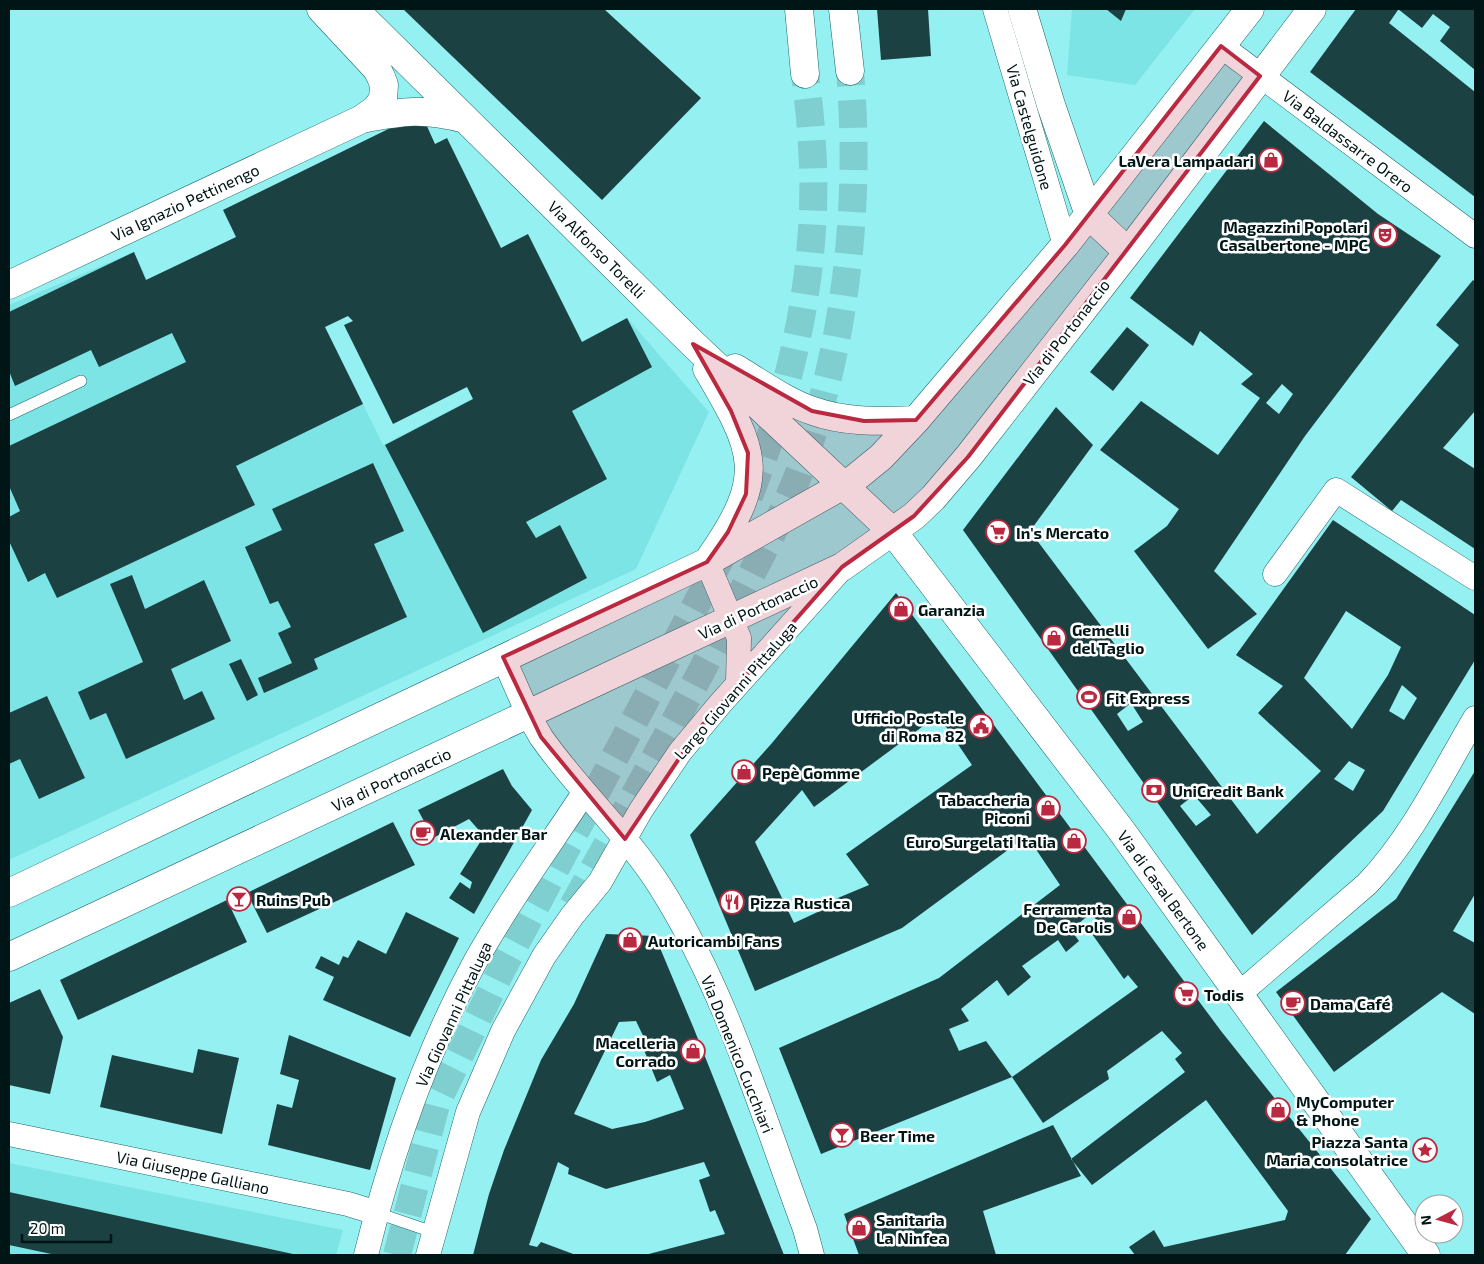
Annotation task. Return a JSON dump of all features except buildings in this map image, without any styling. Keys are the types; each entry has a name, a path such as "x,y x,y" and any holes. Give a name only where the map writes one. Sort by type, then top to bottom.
{"main road":[{"name":"Via Ignazio Pettinengo","path":"9,285 362,119 376,109 383,99 384,85 377,69 320,9"},
{"name":"Via Alfonso Torelli","path":"354,9 693,344 844,486"},
{"path":"799,9 805,74"},
{"path":"843,9 850,71"},
{"path":"9,893 707,562 844,486 881,457 916,420 1065,245 1250,9"},
{"name":"Via di Portonaccio","path":"9,957 529,716 842,567 893,532 934,498 968,457 1128,252 1312,9"},
{"path":"1023,10 1051,105 1089,215 1128,252"},
{"name":"Via Ignazio Pettinengo","path":"362,119 399,112 423,110 465,119"},
{"path":"693,344 812,411 845,419 864,421 916,420"},
{"path":"693,344 728,404 742,434 748,452 750,476 746,494 728,532 707,562"},
{"name":"Via di Casal Bertone","path":"844,486 893,532 1121,830 1426,1255"}],"street":[{"name":"Via Castelguidone","path":"995,9 1065,245"},
{"name":"Via Baldassarre Orero","path":"1221,46 1475,236"},
{"path":"1276,574 1336,490 1475,578"},
{"path":"707,562 739,638 738,684"},
{"name":"Largo Giovanni Pittaluga","path":"625,839 680,752 842,567"},
{"path":"428,1255 468,1112 503,1031 544,956 572,916 600,882 625,839 584,793 553,754 529,716 504,657"},
{"path":"1239,994 1360,891 1384,866 1475,718"},
{"name":"Via Giovanni Pittaluga","path":"366,1255 402,1126 465,981 496,925 584,793"},
{"name":"Via Domenico Cucchiari","path":"625,839 670,903 718,994 805,1229 812,1255"},
{"name":"Via Giuseppe Galliano","path":"9,1134 348,1204 377,1213"}],"lane":[{"path":"9,415 81,381"},
{"path":"377,1213 433,1232"}],"highlighted area":[{"path":"1221,46 1260,76 968,457 914,516 842,567 699,729 625,839 541,737 503,657 707,562 728,532 746,494 748,453 731,411 693,344 812,411 864,421 916,420 1065,245"}],"shaded area":[{"path":"1072,9 1195,9 1135,85 1067,75"},
{"path":"134,252 236,466 363,404 383,445 627,318 709,412 636,569 9,860 9,305"},
{"path":"9,1163 343,1230 336,1255 9,1255"}],"tunnel":[{"path":"573,906 715,646 780,518 803,462 818,415 830,367 847,269 852,219 853,170 853,120 850,71"},
{"path":"749,496 778,412 790,369 800,325 807,280 812,236 813,191 811,128 805,74"},
{"path":"397,1255 436,1104 501,971 723,554"}],"place":[{"name":"LaVera Lampadari","path":"1271,160"},
{"name":"Magazzini Popolari Casalbertone - MPC","path":"1385,235"},
{"name":"In's Mercato","path":"998,532"},
{"name":"Garanzia","path":"901,609"},
{"name":"Gemelli del Taglio","path":"1054,638"},
{"name":"Fit Express","path":"1089,697"},
{"name":"Ufficio Postale di Roma 82","path":"981,726"},
{"name":"Pepè Gomme","path":"744,772"},
{"name":"UniCredit Bank","path":"1154,790"},
{"name":"Tabaccheria Piconi","path":"1048,808"},
{"name":"Alexander Bar","path":"423,833"},
{"name":"Euro Surgelati Italia","path":"1074,841"},
{"name":"Ruins Pub","path":"239,899"},
{"name":"Pizza Rustica","path":"732,902"},
{"name":"Ferramenta De Carolis","path":"1129,917"},
{"name":"Autoricambi Fans","path":"630,940"},
{"name":"Todis","path":"1186,994"},
{"name":"Dama Café","path":"1293,1003"},
{"name":"Macelleria Corrado","path":"693,1051"},
{"name":"MyComputer & Phone","path":"1278,1110"},
{"name":"Beer Time","path":"842,1135"},
{"name":"Piazza Santa Maria consolatrice","path":"1425,1150"},
{"name":"Sanitaria La Ninfea","path":"859,1228"}]}
